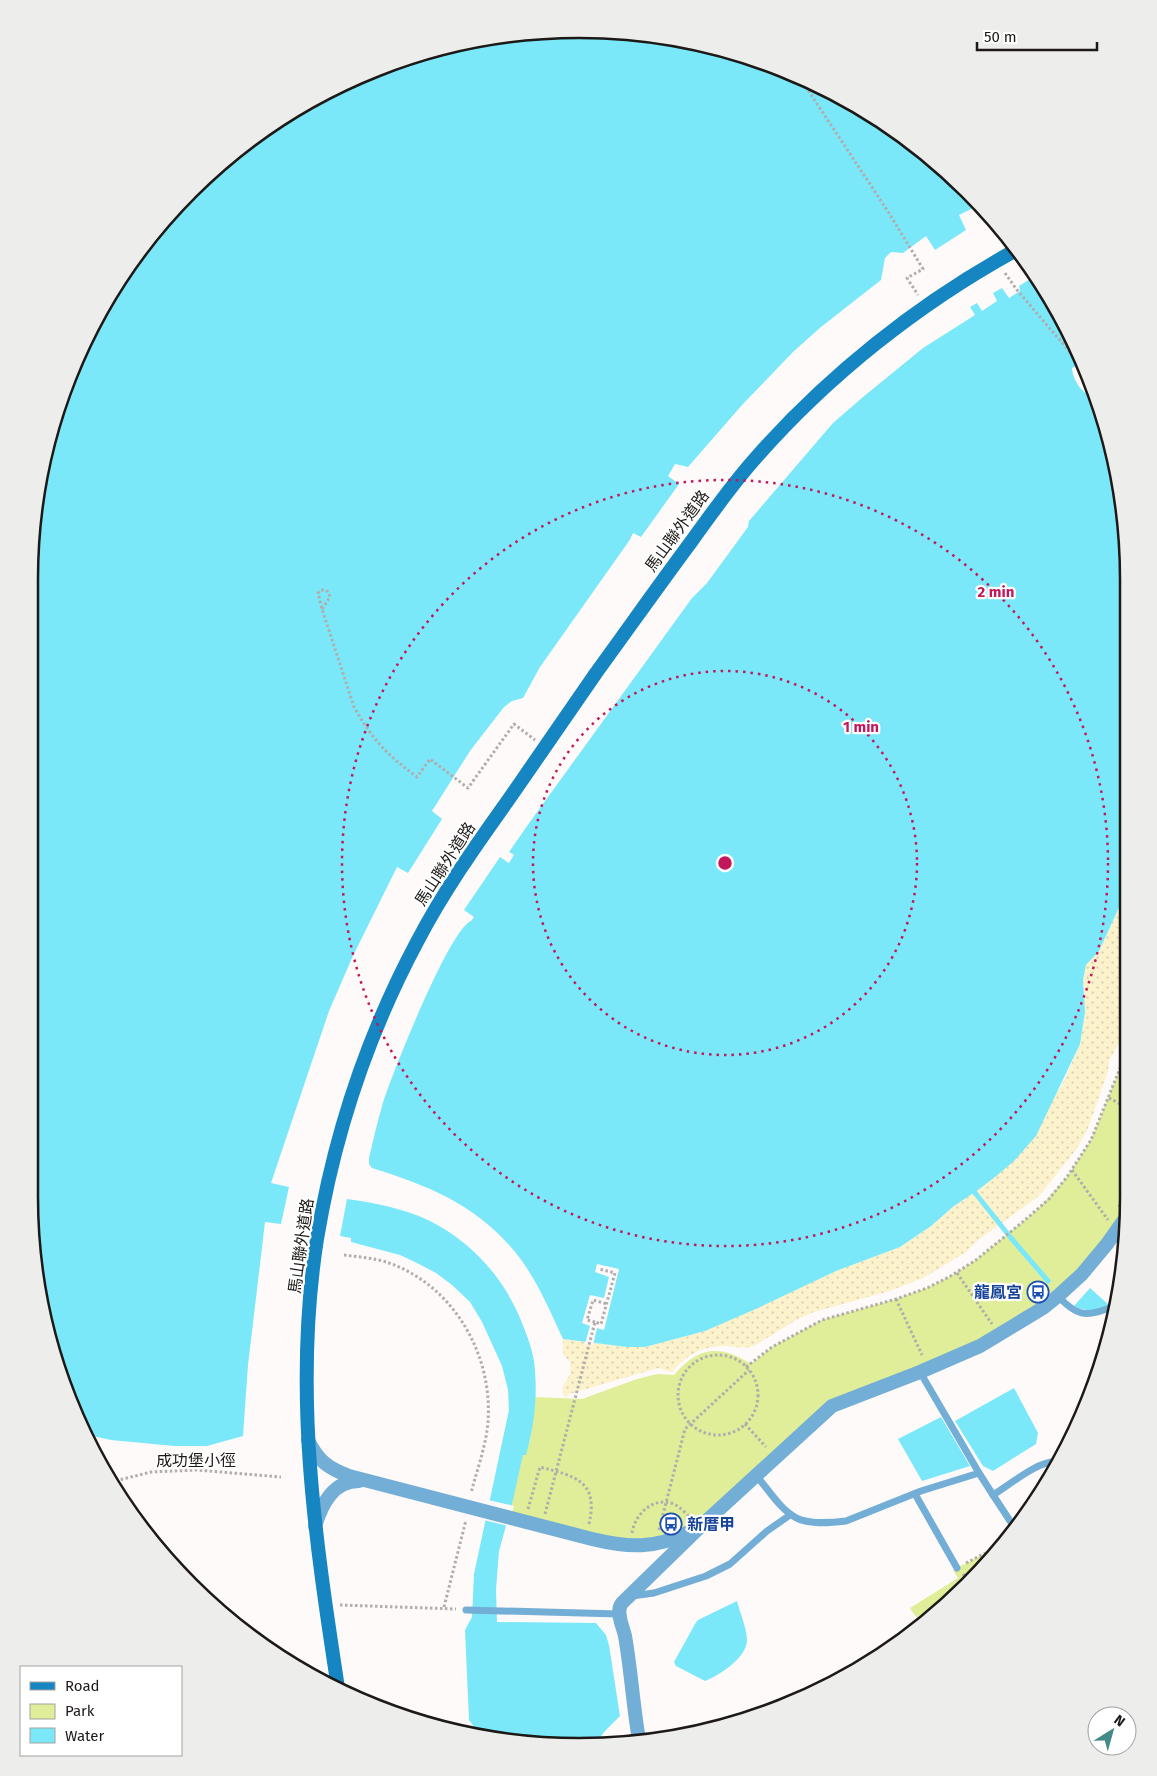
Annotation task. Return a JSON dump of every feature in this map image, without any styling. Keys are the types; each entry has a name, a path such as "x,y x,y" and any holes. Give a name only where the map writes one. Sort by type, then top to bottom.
{"main road":[{"name":"馬山聯外道路","path":"337,1682 315,1526 307,1438 306,1392 313,1271 321,1218 332,1167 351,1098 386,1006 419,938 444,895 566,716 707,519 750,464 807,405 881,341 949,291 1011,253"}],"street":[{"path":"315,1526 324,1503 332,1491 342,1484 351,1481 371,1483 470,1502 485,1511 600,1541 639,1546 666,1542 697,1522 756,1475 832,1406 920,1372 998,1336 1043,1308 1058,1296 1094,1260 1118,1228"},
{"path":"307,1438 318,1457 327,1466 338,1472"},
{"path":"312,1491 313,1480 320,1470 325,1469 371,1483"},
{"path":"638,1735 625,1640 619,1614 620,1606 697,1522"}],"lane":[{"path":"1058,1296 1076,1311 1085,1314 1108,1309"},
{"path":"920,1372 979,1473 1011,1523"},
{"path":"993,1495 1040,1465 1050,1462"},
{"path":"756,1475 784,1510 798,1520 806,1522 846,1521 914,1494 979,1473"},
{"path":"914,1494 957,1568"},
{"path":"629,1596 654,1593 706,1576 730,1564 767,1531 790,1515"},
{"path":"466,1610 619,1614"}],"path":[{"path":"807,88 890,213 922,269 907,278 921,300"},
{"path":"998,272 1007,267"},
{"path":"1005,274 1069,351"},
{"path":"322,609 330,597 326,591 321,591 318,594 322,609 354,707 370,735 380,747 417,777 430,759 468,788 514,724 537,742"},
{"path":"322,609 354,707 371,735 394,759 417,777 430,759 464,785"},
{"path":"658,1533 685,1429 772,1347 822,1320 896,1299 927,1288 957,1273 1025,1220 1048,1198 1072,1170 1091,1140 1120,1066"},
{"path":"1108,1098 1120,1104"},
{"path":"1072,1170 1110,1222"},
{"path":"344,1255 389,1263 421,1279 444,1298 467,1328 480,1360 486,1386 488,1424 444,1607"},
{"path":"600,1269 615,1273 601,1324 588,1320 592,1300 606,1304"},
{"path":"957,1273 993,1325"},
{"path":"896,1299 923,1357"},
{"path":"544,1517 595,1322"},
{"path":"719,1355 732,1357 748,1369 757,1386 758,1400 754,1412 744,1424 736,1430 723,1434 710,1434 691,1424 681,1410 678,1396 679,1384 685,1372 694,1362 706,1356 719,1355"},
{"path":"744,1424 768,1449"},
{"path":"527,1512 540,1467 556,1471 577,1479 588,1492 592,1506 588,1528"},
{"name":"成功堡小徑","path":"118,1480 151,1472 197,1470 281,1477"},
{"path":"632,1536 636,1522 645,1509 652,1505 666,1503 674,1505 697,1522"},
{"path":"957,1568 984,1555"},
{"path":"325,1604 444,1607 466,1610"}],"green space":[{"path":"1120,1068 1118,1228 1094,1260 998,1336 832,1406 701,1526 651,1545 508,1517 523,1454 530,1441 535,1397 582,1399 637,1379 657,1374 674,1375 692,1359 700,1354 710,1352 729,1353 751,1364 772,1347 822,1320 927,1288 976,1260 1037,1210 1067,1177 1091,1140"},
{"path":"986,1553 961,1580 918,1618 910,1608 958,1578 953,1570"}],"sand":[{"path":"1120,905 1120,1041 1109,1061 1108,1071 1087,1131 1075,1151 1039,1196 978,1240 966,1252 923,1278 890,1291 814,1312 798,1319 754,1346 744,1348 719,1346 703,1349 689,1356 672,1372 658,1368 569,1394 565,1398 562,1388 570,1374 570,1362 563,1354 563,1339 627,1347 645,1347 705,1331 836,1271 900,1247 978,1190 1062,1085 1080,1044 1085,1012 1083,980 1086,965 1099,951"}],"water":[{"path":"578,38 614,39 649,42 719,56 752,66 818,93 849,110 908,149 961,196 972,208 959,215 966,230 935,250 926,236 903,253 891,252 885,258 881,280 821,327 793,352 742,405 688,467 675,464 668,476 679,484 641,537 633,533 540,667 523,698 512,701 504,707 470,751 432,811 442,819 408,873 397,867 352,958 329,1011 271,1183 289,1187 281,1224 265,1222 248,1365 243,1436 207,1446 174,1446 111,1440 93,1436 66,1371 56,1338 42,1268 38,1198 39,543 42,508 56,438 66,405 93,339 110,308 149,249 196,196 222,172 249,149 308,110 339,93 405,66 438,56 508,42"},
{"path":"1029,280 1047,308 1076,366 1072,368 1074,378 1087,395 1101,438 1109,473 1118,543 1120,578 1120,905 1099,951 1086,965 1083,980 1085,1012 1080,1044 1036,1136 1014,1161 978,1190 954,1206 931,1226 900,1247 836,1271 705,1331 645,1347 627,1347 563,1339 528,1270 507,1243 491,1227 473,1213 436,1192 372,1168 369,1164 382,1106 408,1037 449,949 461,930 474,917 464,910 500,857 509,863 514,855 509,852 527,826 692,598 707,583 748,527 749,521 833,423 923,348 975,315 970,307 977,303 982,311 997,301 993,293 1002,288 1009,298 1020,291 1019,286"},
{"path":"347,1199 398,1209 428,1220 474,1251 498,1279 517,1311 534,1361 536,1384 535,1408 526,1455 523,1455 499,1551 496,1590 497,1622 596,1623 606,1635 609,1645 620,1716 600,1737 543,1737 508,1734 475,1728 469,1720 465,1630 472,1617 474,1574 509,1410 508,1390 502,1366 482,1322 470,1302 452,1285 436,1273 400,1255 351,1242 351,1238 340,1236"},
{"path":"1090,1288 1109,1305 1101,1309 1092,1310 1074,1306"},
{"path":"1014,1388 1038,1433 1036,1444 993,1471 983,1466 955,1421"},
{"path":"941,1417 970,1466 922,1481 898,1439"},
{"path":"737,1601 747,1639 746,1646 738,1659 725,1670 705,1681 676,1666 674,1662 698,1620"}],"pier":[{"path":"597,1264 619,1269 604,1330 597,1328 593,1345 585,1344 590,1326 582,1323 590,1295 604,1298 609,1277 595,1272"},
{"path":"488,1500 514,1506 508,1526 484,1520"}],"waterway":[{"path":"972,1189 1048,1281"}],"place":[{"name":"龍鳳宮","path":"1038,1292"},
{"name":"新厝甲","path":"671,1524"}]}
